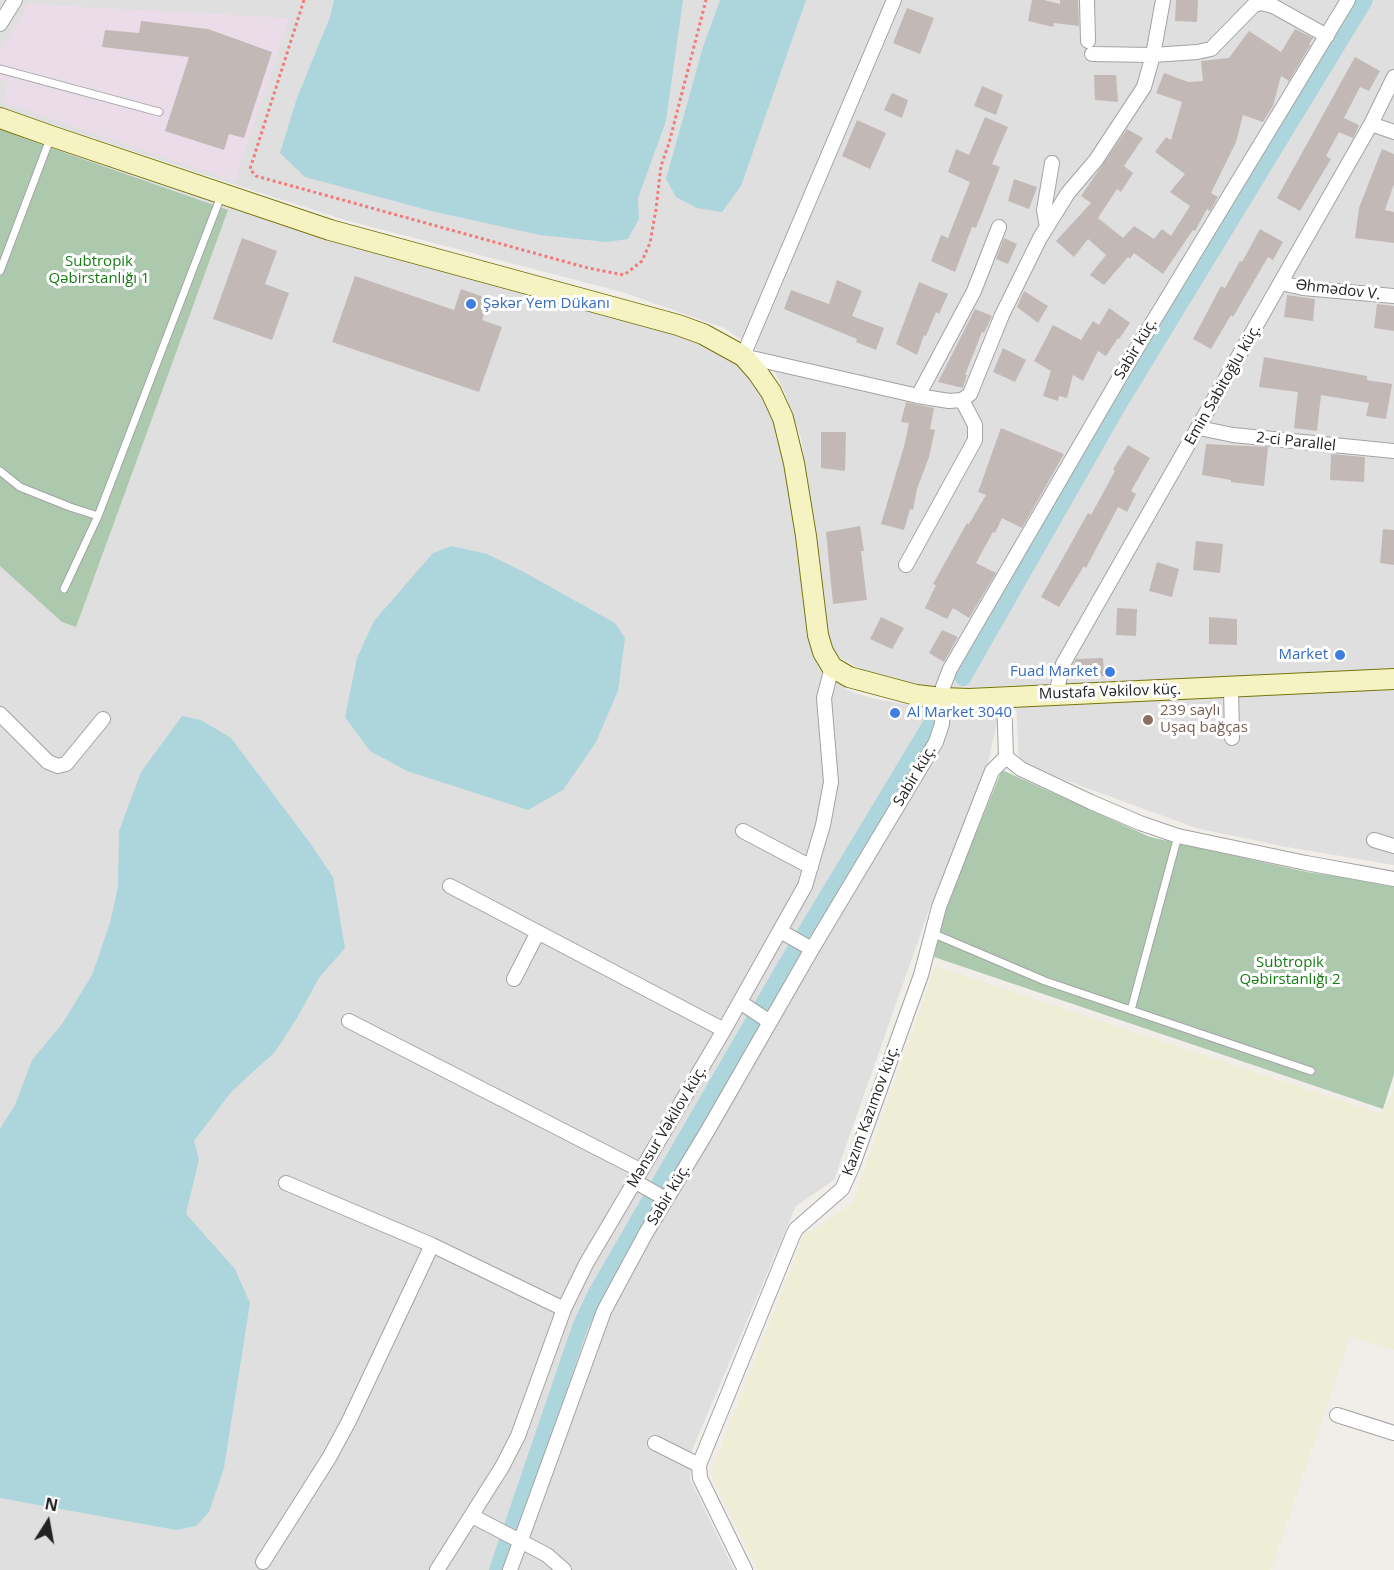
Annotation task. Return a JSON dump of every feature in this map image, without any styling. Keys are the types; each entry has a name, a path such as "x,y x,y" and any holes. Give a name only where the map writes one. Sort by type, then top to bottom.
{"street":[{"path":"0,24 15,0"},
{"path":"743,356 894,0"},
{"path":"1087,0 1090,48 1153,55 1197,52 1211,48 1254,5 1261,3 1275,3 1327,36"},
{"path":"0,118 330,230 678,325 703,334 743,356 918,396 949,401 962,400 973,387 1002,315 1047,227 1068,193 1096,160 1144,87 1153,55 1163,0"},
{"name":"Sabir küç.","path":"510,1570 604,1311 666,1199 936,742 942,724 944,679 1128,363 1348,0"},
{"name":"Emin Sabitoğlu küç.","path":"1056,694 1063,664 1371,124 1394,77"},
{"path":"1371,124 1394,132"},
{"path":"1047,227 1044,210 1052,163"},
{"path":"918,396 975,291 999,228"},
{"name":"Əhmədov V.","path":"1281,283 1303,288 1394,297"},
{"path":"743,356 771,392 783,418 806,536 818,634 823,652 832,667"},
{"path":"906,565 975,440 975,425 962,400"},
{"name":"2-ci Parallel","path":"1199,428 1233,435 1394,451"},
{"name":"Mustafa Vəkilov küç.","path":"832,667 849,677 867,683 916,695 942,698 1394,679"},
{"name":"Mənsur Vəkilov küç.","path":"437,1570 502,1467 518,1436 564,1309 586,1264 724,1030 805,886 823,825 831,782 824,698 832,667"},
{"path":"1231,686 1233,738"},
{"path":"1004,696 1006,757 1021,769 1090,802 1178,836 1394,879"},
{"path":"0,714 48,762 58,766 66,764 103,719"},
{"name":"Kazım Kazımov küç.","path":"699,1465 796,1229 842,1189 852,1167 921,975 939,907 992,771 1006,757"},
{"path":"743,831 811,867"},
{"path":"1374,840 1394,846"},
{"path":"450,886 724,1030"},
{"path":"780,931 812,949"},
{"path":"514,980 538,932"},
{"path":"740,1002 770,1022"},
{"path":"349,1021 637,1176 666,1199"},
{"path":"286,1183 432,1245 564,1309"},
{"path":"263,1562 329,1458 349,1421 432,1245"},
{"path":"1337,1415 1394,1433"},
{"path":"655,1443 699,1465 700,1478 745,1570"},
{"path":"472,1516 547,1555 564,1570"}],"lane":[{"path":"0,69 159,112"},
{"path":"0,271 51,136"},
{"path":"64,590 98,516 222,193"},
{"path":"0,471 20,487 98,516"},
{"path":"1131,1010 1178,836"},
{"path":"932,933 1045,981 1311,1071"}],"path":[{"path":"304,0 250,169 256,176 588,268 624,275 642,261 650,243 661,166 706,0"}],"shaded area":[{"path":"0,0 1394,0 1394,865 1281,846 1196,828 1062,779 1019,760 1015,685 959,689 910,684 862,670 835,655 827,637 816,527 801,438 786,395 775,373 757,350 724,328 622,292 345,220 0,107"},
{"path":"28,4 290,18 235,181 2,102 8,83 0,80 0,52"},
{"path":"0,123 33,137 234,208 424,266 645,324 712,347 733,359 756,382 776,423 786,459 824,670 837,683 852,692 875,699 929,708 1000,710 988,763 929,910 834,1180 796,1206 692,1450 690,1479 734,1570 0,1570"}],"green space":[{"name":"Subtropik Qəbirstanlığı 1","path":"0,130 228,210 76,627 62,622 0,566"},
{"name":"Subtropik Qəbirstanlığı 2","path":"1002,770 1150,837 1307,872 1394,884 1394,1074 1383,1109 934,957 946,906"},
{"path":"935,966 1382,1114 1394,1090 1394,1350 1350,1336 1271,1570 758,1570 710,1474 804,1235 852,1204"}],"water":[{"path":"334,0 683,0 666,121 638,198 639,219 628,239 606,242 540,235 435,212 305,177 280,153 297,98 330,17"},
{"path":"720,0 806,0 741,186 722,212 697,208 676,197 666,179 703,47"},
{"path":"452,546 487,554 522,571 615,623 625,638 618,691 596,742 563,790 528,810 407,771 370,751 345,717 357,658 374,621 433,553"},
{"path":"182,716 201,720 231,738 310,843 333,877 345,948 319,978 275,1052 232,1091 194,1141 199,1159 186,1214 235,1269 250,1303 224,1468 209,1512 196,1526 176,1530 0,1498 0,1129 15,1105 32,1060 62,1024 92,975 110,923 118,887 119,831 141,772"}],"building":[{"path":"1032,0 1060,4 1060,0 1078,0 1079,26 1054,23 1053,27 1028,21"},
{"path":"1176,0 1198,0 1197,22 1175,21"},
{"path":"907,8 934,18 920,54 893,43"},
{"path":"141,21 208,29 272,52 244,138 229,134 224,150 165,131 189,57 102,47 105,30 139,33"},
{"path":"1295,29 1313,38 1309,44 1311,44 1289,81 1281,76 1273,106 1263,122 1243,115 1236,142 1211,193 1218,197 1210,211 1207,209 1195,231 1193,230 1163,274 1134,253 1104,285 1090,275 1106,255 1088,239 1074,257 1056,241 1091,203 1081,196 1127,129 1143,138 1124,166 1133,173 1121,192 1117,189 1098,218 1123,238 1134,226 1154,239 1162,229 1171,236 1190,206 1170,192 1185,174 1155,152 1166,137 1171,140 1182,102 1156,93 1164,73 1188,82 1203,81 1201,61 1229,58 1249,31 1281,52"},
{"path":"1355,57 1380,71 1369,91 1360,87 1344,118 1359,125 1353,138 1339,132 1326,156 1331,159 1300,211 1277,198"},
{"path":"1094,75 1116,75 1118,102 1095,100"},
{"path":"982,86 1003,95 996,115 974,106"},
{"path":"892,93 908,100 902,118 884,110"},
{"path":"985,117 1008,127 992,164 1000,167 976,228 972,227 955,272 931,261 941,235 948,238 970,182 948,172 956,149 969,155"},
{"path":"857,120 886,133 870,169 842,156"},
{"path":"1382,149 1394,154 1394,184 1385,210 1394,212 1394,243 1355,238 1359,208"},
{"path":"1014,179 1037,187 1029,209 1008,201"},
{"path":"1260,229 1283,242 1273,260 1268,257 1233,317 1231,315 1211,349 1193,339 1221,286 1225,288"},
{"path":"242,238 277,251 265,284 289,293 272,340 213,319"},
{"path":"1004,238 1017,244 1008,264 996,259"},
{"path":"355,276 454,310 461,289 489,299 482,320 502,327 479,392 332,342"},
{"path":"837,280 862,291 852,316 884,328 876,350 856,342 857,339 784,309 791,290 829,304"},
{"path":"919,282 948,294 939,314 936,312 926,336 924,335 917,355 896,344"},
{"path":"1024,291 1048,306 1038,323 1017,307"},
{"path":"1287,295 1315,299 1313,321 1284,317"},
{"path":"1377,304 1394,306 1394,331 1374,328"},
{"path":"1109,308 1130,323 1119,339 1106,356 1098,351 1083,381 1073,375 1067,398 1059,396 1058,401 1043,396 1051,371 1034,361 1053,325 1081,340 1093,321 1099,325"},
{"path":"975,309 992,316 984,333 982,332 965,375 967,375 963,388 938,382"},
{"path":"1003,348 1026,360 1015,382 993,372"},
{"path":"1264,357 1367,376 1367,380 1392,384 1386,419 1366,416 1369,403 1321,395 1317,431 1294,428 1298,392 1259,387"},
{"path":"906,402 934,408 930,429 935,430 913,510 910,509 904,530 881,524 905,443 909,423 901,422"},
{"path":"1001,428 1064,454 1022,528 1002,518 995,533 993,532 976,563 996,573 969,618 953,608 947,619 925,608 936,585 933,584 967,523 969,524 986,495 978,492"},
{"path":"821,432 846,432 845,471 821,468"},
{"path":"1206,444 1268,447 1264,486 1231,482 1231,480 1202,475"},
{"path":"1128,445 1150,458 1131,491 1136,494 1127,512 1118,507 1086,568 1084,566 1059,607 1041,597 1088,513 1091,515 1115,471 1113,469"},
{"path":"1331,454 1365,457 1364,482 1330,480"},
{"path":"860,526 867,600 833,604 826,532"},
{"path":"1383,529 1394,530 1394,565 1380,563"},
{"path":"1196,541 1223,544 1220,573 1193,570"},
{"path":"1157,562 1179,569 1172,597 1149,591"},
{"path":"1117,608 1137,609 1136,636 1116,635"},
{"path":"881,617 904,628 892,649 870,639"},
{"path":"1209,617 1237,619 1237,645 1209,644"},
{"path":"942,630 958,637 944,662 929,653"},
{"path":"1103,658 1104,676 1074,678 1072,666 1076,659"}],"waterway":[{"path":"963,678 1118,406 1365,0"},
{"path":"497,1570 580,1327 596,1293 785,966 933,720"}],"place":[{"name":"Şəkər Yem Dükanı","path":"471,304"},
{"name":"Market","path":"1340,655"},
{"name":"Fuad Market","path":"1110,672"},
{"name":"Al Market 3040","path":"895,713"},
{"name":"239 saylı Uşaq bağças","path":"1148,720"}]}
